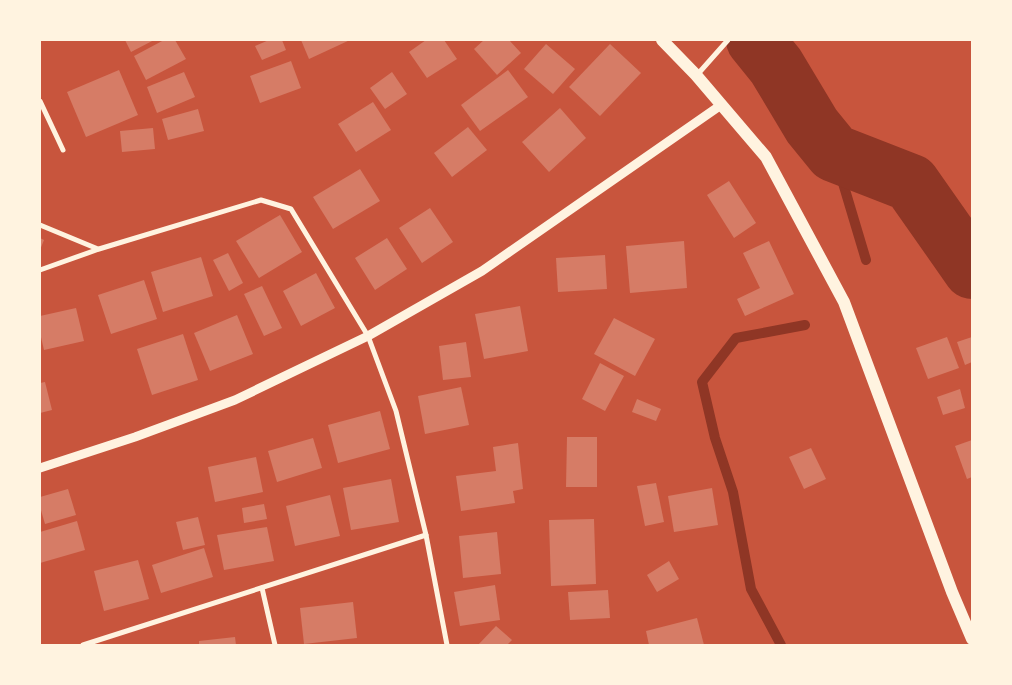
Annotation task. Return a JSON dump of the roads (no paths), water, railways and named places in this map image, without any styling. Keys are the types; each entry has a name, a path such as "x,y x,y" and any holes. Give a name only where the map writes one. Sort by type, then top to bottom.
{"main road":[{"path":"662,40 696,75 766,157 844,302 952,592 972,639"}],"street":[{"path":"696,75 728,40"},
{"path":"40,101 63,150"},
{"path":"40,468 135,437 235,400 368,336 482,271 721,105"},
{"path":"40,270 98,249 260,200 291,209 368,336 396,410 426,535 447,645"},
{"path":"40,226 98,249"},
{"path":"83,645 426,535"},
{"path":"262,588 275,645"},
{"path":"102,639 103,645"}],"waterway":[{"path":"755,40 776,66 812,126 834,153 911,183 972,270"},
{"path":"834,153 866,260"},
{"path":"781,645 751,589 733,492 715,438 702,382 736,338 805,325"}]}
